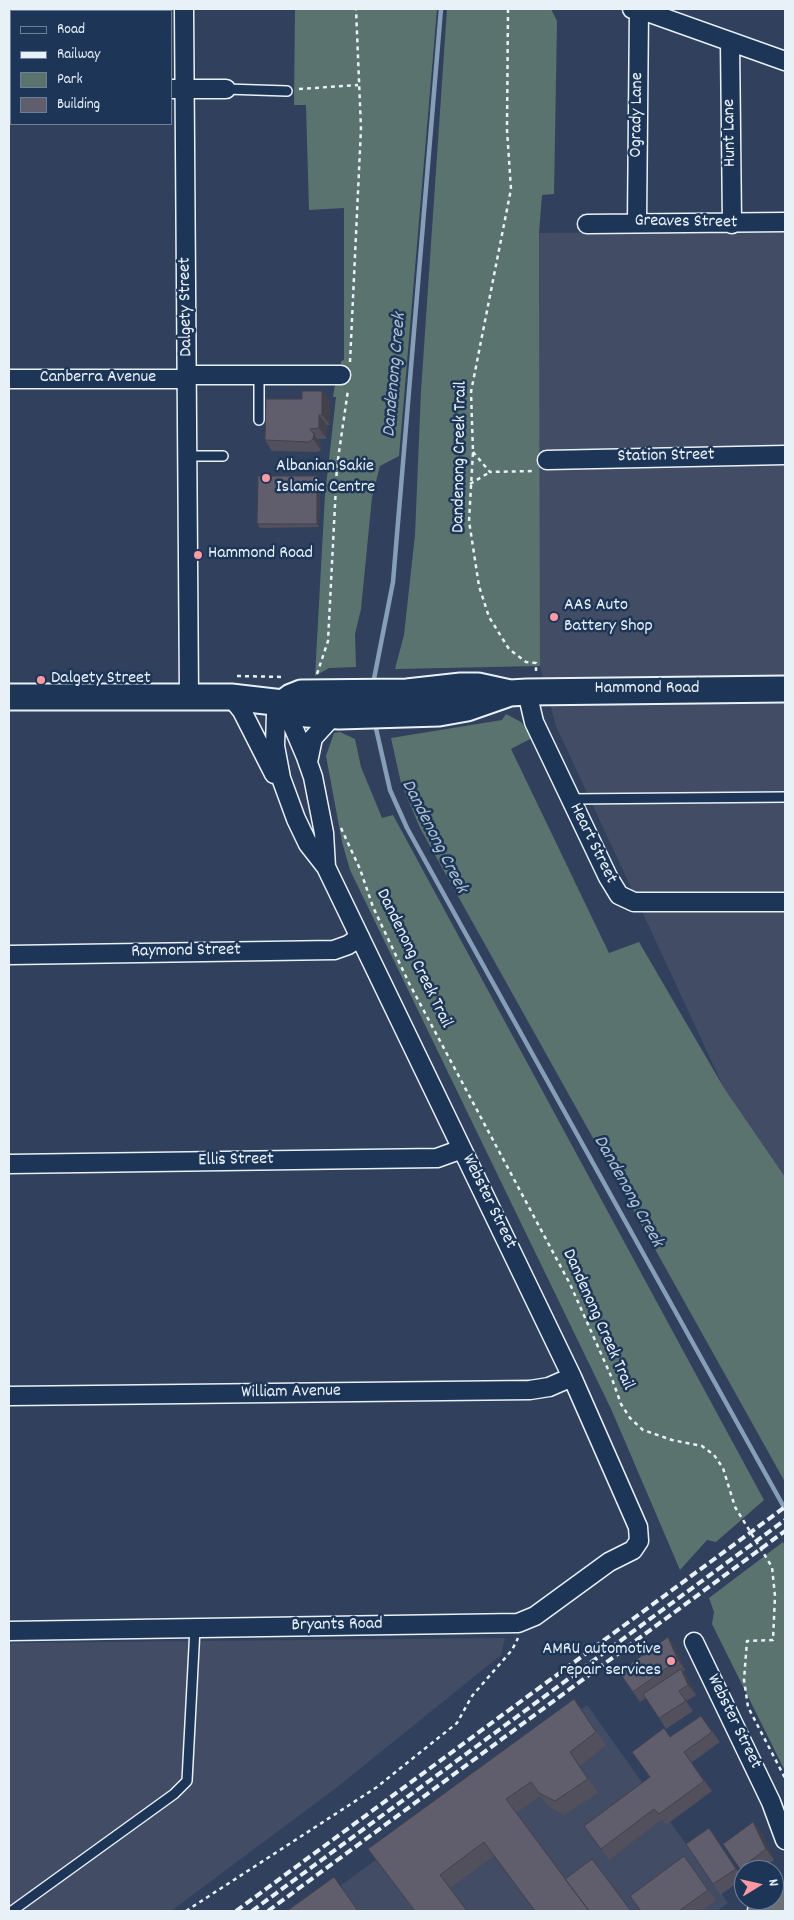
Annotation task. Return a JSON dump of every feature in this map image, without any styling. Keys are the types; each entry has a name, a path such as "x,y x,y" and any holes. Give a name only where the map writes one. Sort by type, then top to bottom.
{"highway":[{"path":"762,1911 785,1898"}],"main road":[{"name":"Hammond Road","path":"9,697 189,696 231,697 283,703 290,697 301,694 339,709 408,704 469,686 785,689"}],"street":[{"name":"Dalgety Street","path":"184,9 178,89 188,377 189,696"},
{"path":"632,9 639,9 785,61"},
{"name":"Ogrady Lane","path":"637,222 639,9"},
{"name":"Hunt Lane","path":"730,42 732,224"},
{"path":"178,89 226,89"},
{"name":"Greaves Street","path":"586,224 785,222"},
{"name":"Canberra Avenue","path":"9,379 346,374"},
{"name":"Station Street","path":"547,460 785,455"},
{"name":"Heart Street","path":"521,685 532,718 570,799 614,889 625,899 638,902 785,902"},
{"name":"Webster Street","path":"231,697 242,711 287,796 304,837 326,867 360,937 572,1377 638,1527 639,1541"},
{"name":"Webster Street","path":"283,703 276,714 275,746 287,796"},
{"name":"Webster Street","path":"283,703 308,763 324,833 326,867"},
{"name":"Webster Street","path":"308,763 313,738 339,709"},
{"name":"Raymond Street","path":"9,955 334,950 342,948 360,937"},
{"name":"Ellis Street","path":"9,1164 437,1158 462,1149"},
{"name":"William Avenue","path":"9,1396 530,1390 550,1387 572,1377"},
{"name":"Bryants Road","path":"9,1630 518,1623 535,1616 609,1562 633,1550 639,1541"},
{"name":"Webster Street","path":"694,1642 771,1802 785,1840"},
{"name":"Webster Street","path":"771,1802 785,1819"}],"lane":[{"path":"226,89 287,91"},
{"path":"259,420 260,375"},
{"path":"188,456 222,456"},
{"path":"570,799 785,797"},
{"path":"12,1911 174,1794 187,1781 195,1628"}],"path":[{"path":"315,678 328,641 337,466 346,374 360,128 356,9"},
{"name":"Dandenong Creek Trail","path":"508,9 507,130 511,189 471,392 473,452 469,521 485,606 508,649 526,662 536,663 537,671 521,685"},
{"path":"287,91 358,85"},
{"path":"473,452 490,472"},
{"path":"470,484 490,472 540,470 547,460"},
{"name":"Dandenong Creek Trail","path":"340,826 360,869 373,907 413,991 570,1284 611,1376 621,1404 630,1418 643,1430 672,1440 702,1446 714,1455 723,1468 735,1507 772,1567 775,1596 773,1640 747,1641 744,1680 748,1707 785,1778"},
{"path":"186,1911 377,1786 458,1723 472,1696 516,1643 519,1633 518,1623"}],"shaded area":[{"path":"785,231 785,1177 724,1088 556,726 540,666 539,233"},
{"path":"505,1638 501,1655 336,1788 171,1911 9,1911 9,1643"},
{"path":"587,1705 728,1903 717,1911 306,1911"}],"green space":[{"path":"295,9 437,9 399,456 380,466 372,497 361,609 355,634 356,667 329,668 315,676 325,495 336,397 333,397 336,379 341,379 341,361 344,360 344,208 309,210 306,105 294,105"},
{"path":"447,9 551,9 557,21 554,194 542,195 539,233 540,666 395,669 404,635 415,535 421,391"},
{"path":"506,714 521,722 532,738 511,749 609,953 639,942 724,1088 785,1177 785,1482 420,828 401,783 391,738 502,720"},
{"path":"340,732 355,739 361,767 382,818 393,815 764,1500 716,1542 707,1540 680,1570 612,1411 350,870 342,842 326,756 334,733"},
{"path":"783,1542 785,1546 785,1771 712,1624 714,1612 709,1598"}],"building":[{"path":"302,391 322,391 322,415 319,415 319,428 310,429 314,434 313,439 309,442 265,440 266,399 302,399"},
{"path":"258,476 317,476 317,524 257,524"},
{"path":"668,1637 678,1660 633,1692 619,1672"},
{"path":"681,1669 688,1685 679,1691 686,1701 659,1718 643,1694"},
{"path":"574,1699 596,1732 570,1752 588,1779 555,1801 539,1793 531,1782 506,1799 589,1911 535,1911 484,1842 440,1875 467,1911 415,1911 368,1849"},
{"path":"701,1716 712,1732 684,1752 704,1781 659,1814 654,1809 601,1849 584,1826 650,1777 632,1752 664,1728 670,1737"},
{"path":"753,1822 766,1849 752,1860 734,1860 723,1844"},
{"path":"709,1828 734,1866 734,1870 713,1884 686,1844"},
{"path":"684,1856 708,1890 679,1911 641,1911 630,1896"},
{"path":"592,1859 631,1911 589,1911 565,1879"},
{"path":"334,1877 358,1911 287,1911"}],"waterway":[{"name":"Dandenong Creek","path":"373,684 393,582 441,9"},
{"name":"Dandenong Creek","path":"375,724 390,790 407,828 785,1509"}],"railway":[{"path":"236,1911 785,1507"},
{"path":"252,1911 785,1520"},
{"path":"268,1911 785,1531"}],"place":[{"name":"Albanian Sakie Islamic Centre","path":"266,478"},
{"name":"Hammond Road","path":"198,555"},
{"name":"AAS Auto Battery Shop","path":"554,617"},
{"name":"Dalgety Street","path":"41,680"},
{"name":"AMRU automotive repair services","path":"671,1661"}]}
